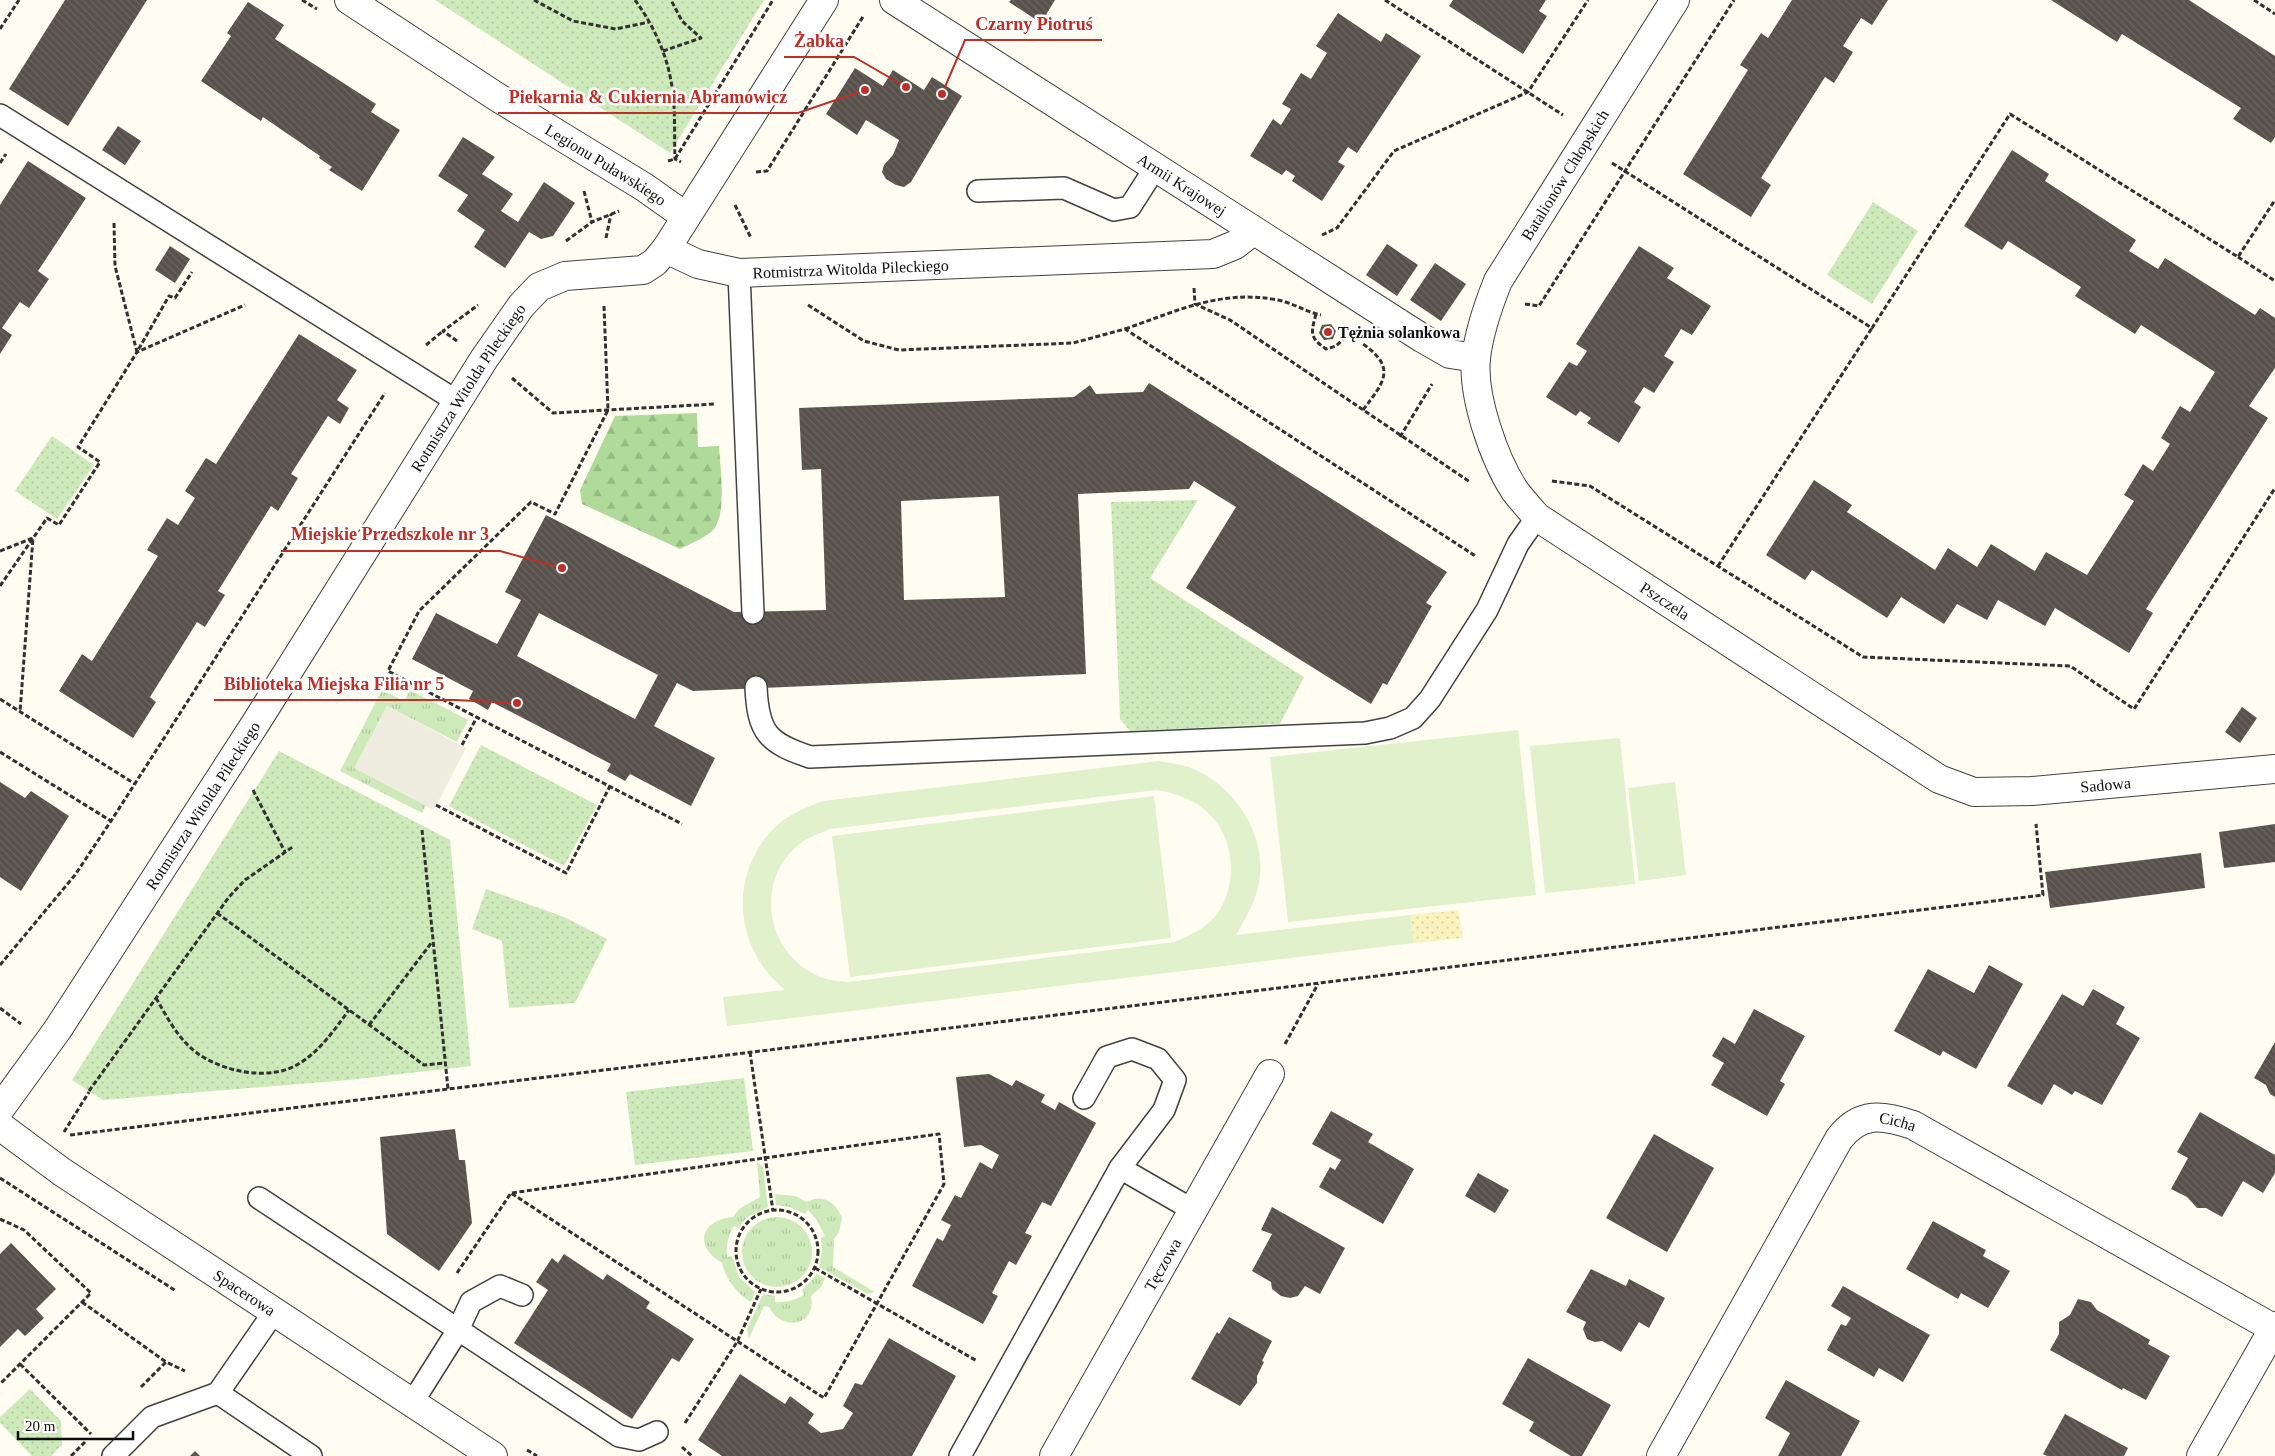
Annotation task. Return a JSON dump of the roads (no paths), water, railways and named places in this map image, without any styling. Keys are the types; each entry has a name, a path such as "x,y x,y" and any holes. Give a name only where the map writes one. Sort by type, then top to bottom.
{"street":[{"name":"Legionu Puławskiego","path":"348,0 498,97 644,186 685,216"},
{"path":"666,249 685,216 824,0"},
{"name":"Armii Krajowej","path":"894,0 1285,252 1463,356"},
{"name":"Batalionów Chłopskich","path":"1463,356 1484,318 1498,281 1675,0"},
{"name":"Rotmistrza Witolda Pileckiego","path":"0,1108 74,1004 262,712 484,359 521,306 539,287 565,276 643,270 656,262 666,249 698,264 739,273 1213,254 1235,245 1253,231"},
{"name":"Pszczela","path":"1463,356 1491,440 1515,490 1537,517 1938,779"},
{"name":"Sadowa","path":"1938,779 1974,792 2032,791 2275,769"},
{"name":"Tęczowa","path":"1054,1456 1270,1074"},
{"name":"Cicha","path":"1661,1456 1840,1140 1848,1128 1872,1117 1888,1116 1913,1125 2274,1327"},
{"name":"Spacerowa","path":"0,1126 62,1172 493,1456"},
{"path":"2201,1456 2274,1327"}],"lane":[{"path":"0,115 458,402"},
{"path":"978,191 1064,188 1114,210 1130,207 1155,168"},
{"path":"739,273 753,613"},
{"path":"756,687 757,706 765,732 783,748 810,757 1365,733 1390,728 1413,718 1430,699 1487,610 1518,544 1537,517"},
{"path":"960,1456 1120,1168 1164,1110 1175,1080 1158,1058 1132,1049 1107,1057 1084,1098"},
{"path":"1120,1168 1193,1210"},
{"path":"259,1198 619,1436 639,1440 656,1432"},
{"path":"412,1403 458,1330 471,1302 500,1286 522,1295"},
{"path":"113,1456 152,1417 218,1393 274,1312"},
{"path":"218,1393 311,1456"}],"place":[{"name":"Żabka","path":"906,87"},
{"name":"Piekarnia & Cukiernia Abramowicz","path":"865,90"},
{"name":"Czarny Piotruś","path":"942,94"},
{"name":"Tężnia solankowa","path":"1328,332"},
{"name":"Miejskie Przedszkole nr 3","path":"562,568"},
{"name":"Biblioteka Miejska Filia nr 5","path":"517,703"}]}
